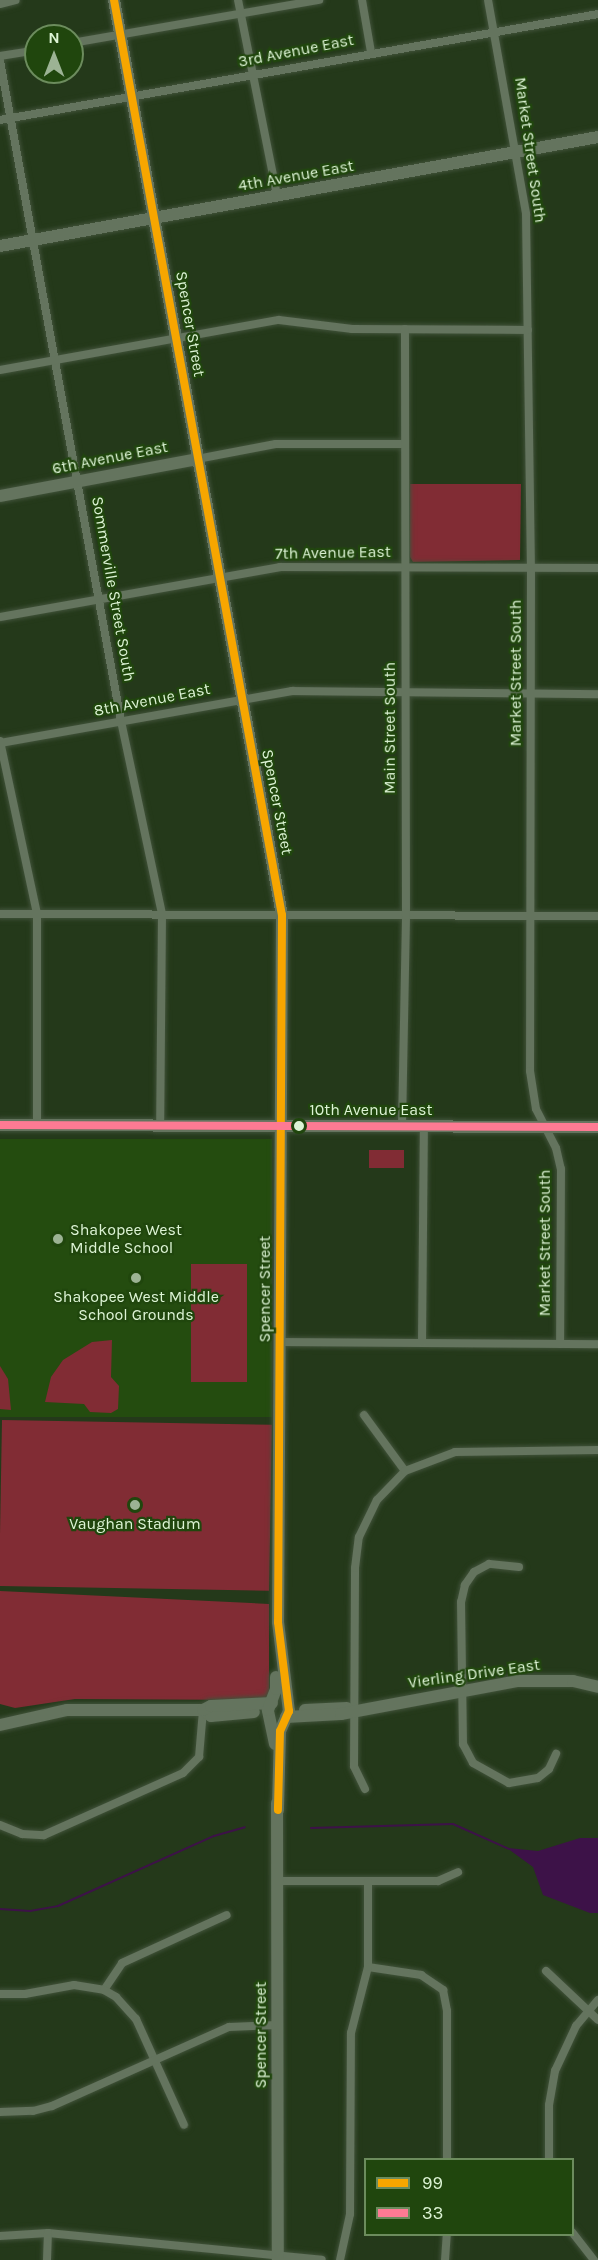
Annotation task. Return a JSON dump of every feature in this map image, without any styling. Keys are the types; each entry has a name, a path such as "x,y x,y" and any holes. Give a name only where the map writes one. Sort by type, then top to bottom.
{"street":[{"path":"0,3 16,0"},
{"name":"Spencer Street","path":"114,0 134,94 152,219 282,915 278,1622 287,1711 280,1731 278,1810 278,2258"},
{"path":"238,0 278,196"},
{"path":"84,41 319,0"},
{"path":"362,0 371,52"},
{"name":"Market Street South","path":"488,0 518,151 526,214 531,567 530,1085 544,1126 556,1148 561,1169 560,1344"},
{"name":"3rd Avenue East","path":"0,120 493,30 598,14"},
{"path":"0,58 24,53"},
{"name":"Sommerville Street South","path":"0,58 121,721 162,914 160,1125"},
{"name":"4th Avenue East","path":"0,246 598,137"},
{"path":"0,370 175,337 288,320 336,327 528,330"},
{"name":"Main Street South","path":"402,1126 406,916 405,329"},
{"name":"6th Avenue East","path":"0,496 276,444 405,444"},
{"name":"7th Avenue East","path":"0,617 99,597 221,580 280,567 598,568"},
{"name":"8th Avenue East","path":"0,742 240,699 292,692 598,694"},
{"path":"0,742 37,914 37,1126"},
{"path":"0,914 598,916"},
{"name":"10th Avenue East","path":"0,1125 598,1126"},
{"path":"422,1343 424,1126"},
{"path":"281,1342 598,1344"},
{"path":"364,1415 405,1471"},
{"path":"365,1789 354,1766 355,1568 359,1537 377,1500 405,1471 454,1452 598,1450"},
{"path":"519,1567 489,1564 474,1572 465,1585 463,1744 473,1763 483,1771 509,1783 528,1782 549,1769 556,1754"},
{"name":"Spencer Street","path":"278,1622 274,1638 276,1689 271,1709 278,1810"},
{"name":"Vierling Drive East","path":"287,1711 354,1710 533,1680 598,1687"},
{"path":"279,1700 287,1711 276,1720 271,1709 279,1700"},
{"path":"0,1725 67,1710 203,1710 211,1706 271,1709"},
{"path":"0,1825 22,1834 44,1835 183,1773 199,1758 203,1710"},
{"path":"278,1881 438,1881 458,1872"},
{"path":"340,2260 350,2214 351,2033 368,1967 368,1882"},
{"path":"104,1990 122,1963 227,1915"},
{"path":"368,1967 431,1978 443,1990 447,2011 447,2158"},
{"path":"546,1971 598,2020"},
{"path":"0,1994 74,1985 104,1990 128,2007 184,2125"},
{"path":"549,2158 549,2105 555,2071 566,2043 587,2010 598,2000"},
{"path":"0,2112 52,2106 229,2028 277,2025"},
{"path":"47,2260 48,2233"},
{"path":"0,2236 48,2233 278,2258 322,2260"},
{"path":"574,2233 592,2260"},
{"path":"445,2260 447,2236"}],"shaded area":[{"path":"410,484 521,484 520,560 413,562 410,557"},
{"name":"Shakopee West Middle School Grounds","path":"0,1139 272,1139 272,1417 0,1417"},
{"path":"369,1150 404,1150 404,1168 369,1168"},
{"path":"191,1264 247,1264 247,1382 191,1382"},
{"path":"112,1340 111,1377 119,1386 118,1409 111,1413 90,1412 84,1404 45,1402 51,1377 63,1360 92,1342"},
{"path":"0,1366 8,1379 11,1410 0,1409"},
{"name":"Vaughan Stadium","path":"2,1420 272,1425 269,1591 0,1586"},
{"path":"0,1591 269,1604 269,1700 75,1699 15,1708 0,1704"},
{"path":"580,1838 598,1838 598,1913 590,1913 543,1895 533,1867 507,1848 538,1851"}],"waterway":[{"path":"311,1828 453,1824 509,1849"},
{"path":"0,1909 30,1911 58,1906 214,1836 245,1827"}],"transit line":[{"name":"99","path":"114,0 282,915 278,1622 289,1711 280,1731 278,1810"},
{"name":"33","path":"0,1125 598,1127"}],"place":[{"name":"Shakopee West Middle School","path":"58,1239"},
{"name":"Shakopee West Middle School Grounds","path":"136,1278"},
{"name":"Vaughan Stadium","path":"135,1505"}]}
